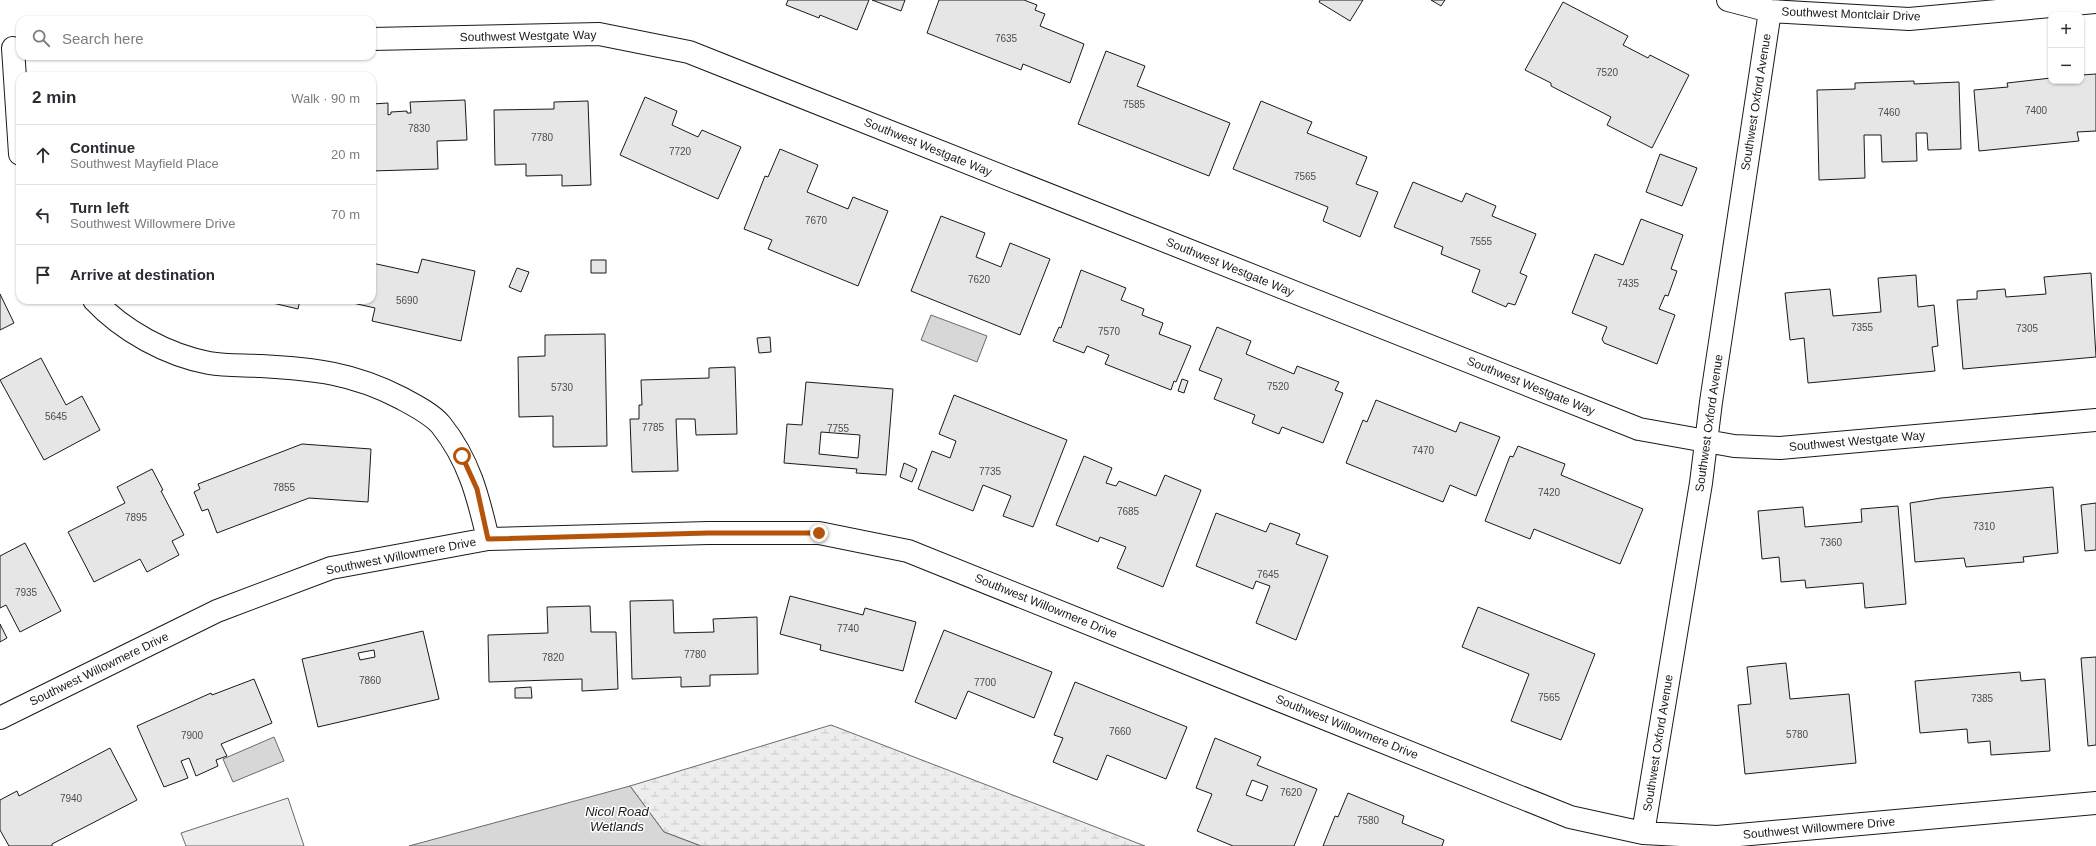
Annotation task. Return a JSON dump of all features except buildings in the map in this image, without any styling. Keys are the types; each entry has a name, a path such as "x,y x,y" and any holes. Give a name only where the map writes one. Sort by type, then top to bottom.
{"street":[{"name":"Southwest Montclair Drive","path":"1728,0 1770,11 1909,19 2096,2"},
{"name":"Southwest Oxford Avenue","path":"1643,833 1706,442 1770,11"},
{"name":"Southwest Westgate Way","path":"376,40 599,34 689,52 1639,429 1734,446 1780,448 2096,420"},
{"path":"11,48 16,107"},
{"path":"98,304 136,334 170,351 210,363 304,369 340,374 378,386 412,404 440,424 462,456 477,489 488,539"},
{"name":"Southwest Willowmere Drive","path":"0,718 217,610 331,568 488,539 708,533 819,533 908,551 1570,817 1643,833 1717,837 2096,803"}],"green space":[{"path":"831,725 1145,846 701,846 664,832 630,786"}],"shaded area":[{"path":"288,798 304,846 186,846 181,833"}],"water":[{"path":"931,315 987,336 977,362 921,340"},
{"path":"274,737 284,761 233,782 223,759"},
{"name":"Nicol Road Wetlands","path":"630,786 664,832 701,846 409,846"}],"route":[{"path":"462,456 477,489 488,539 708,533 819,533"}]}
